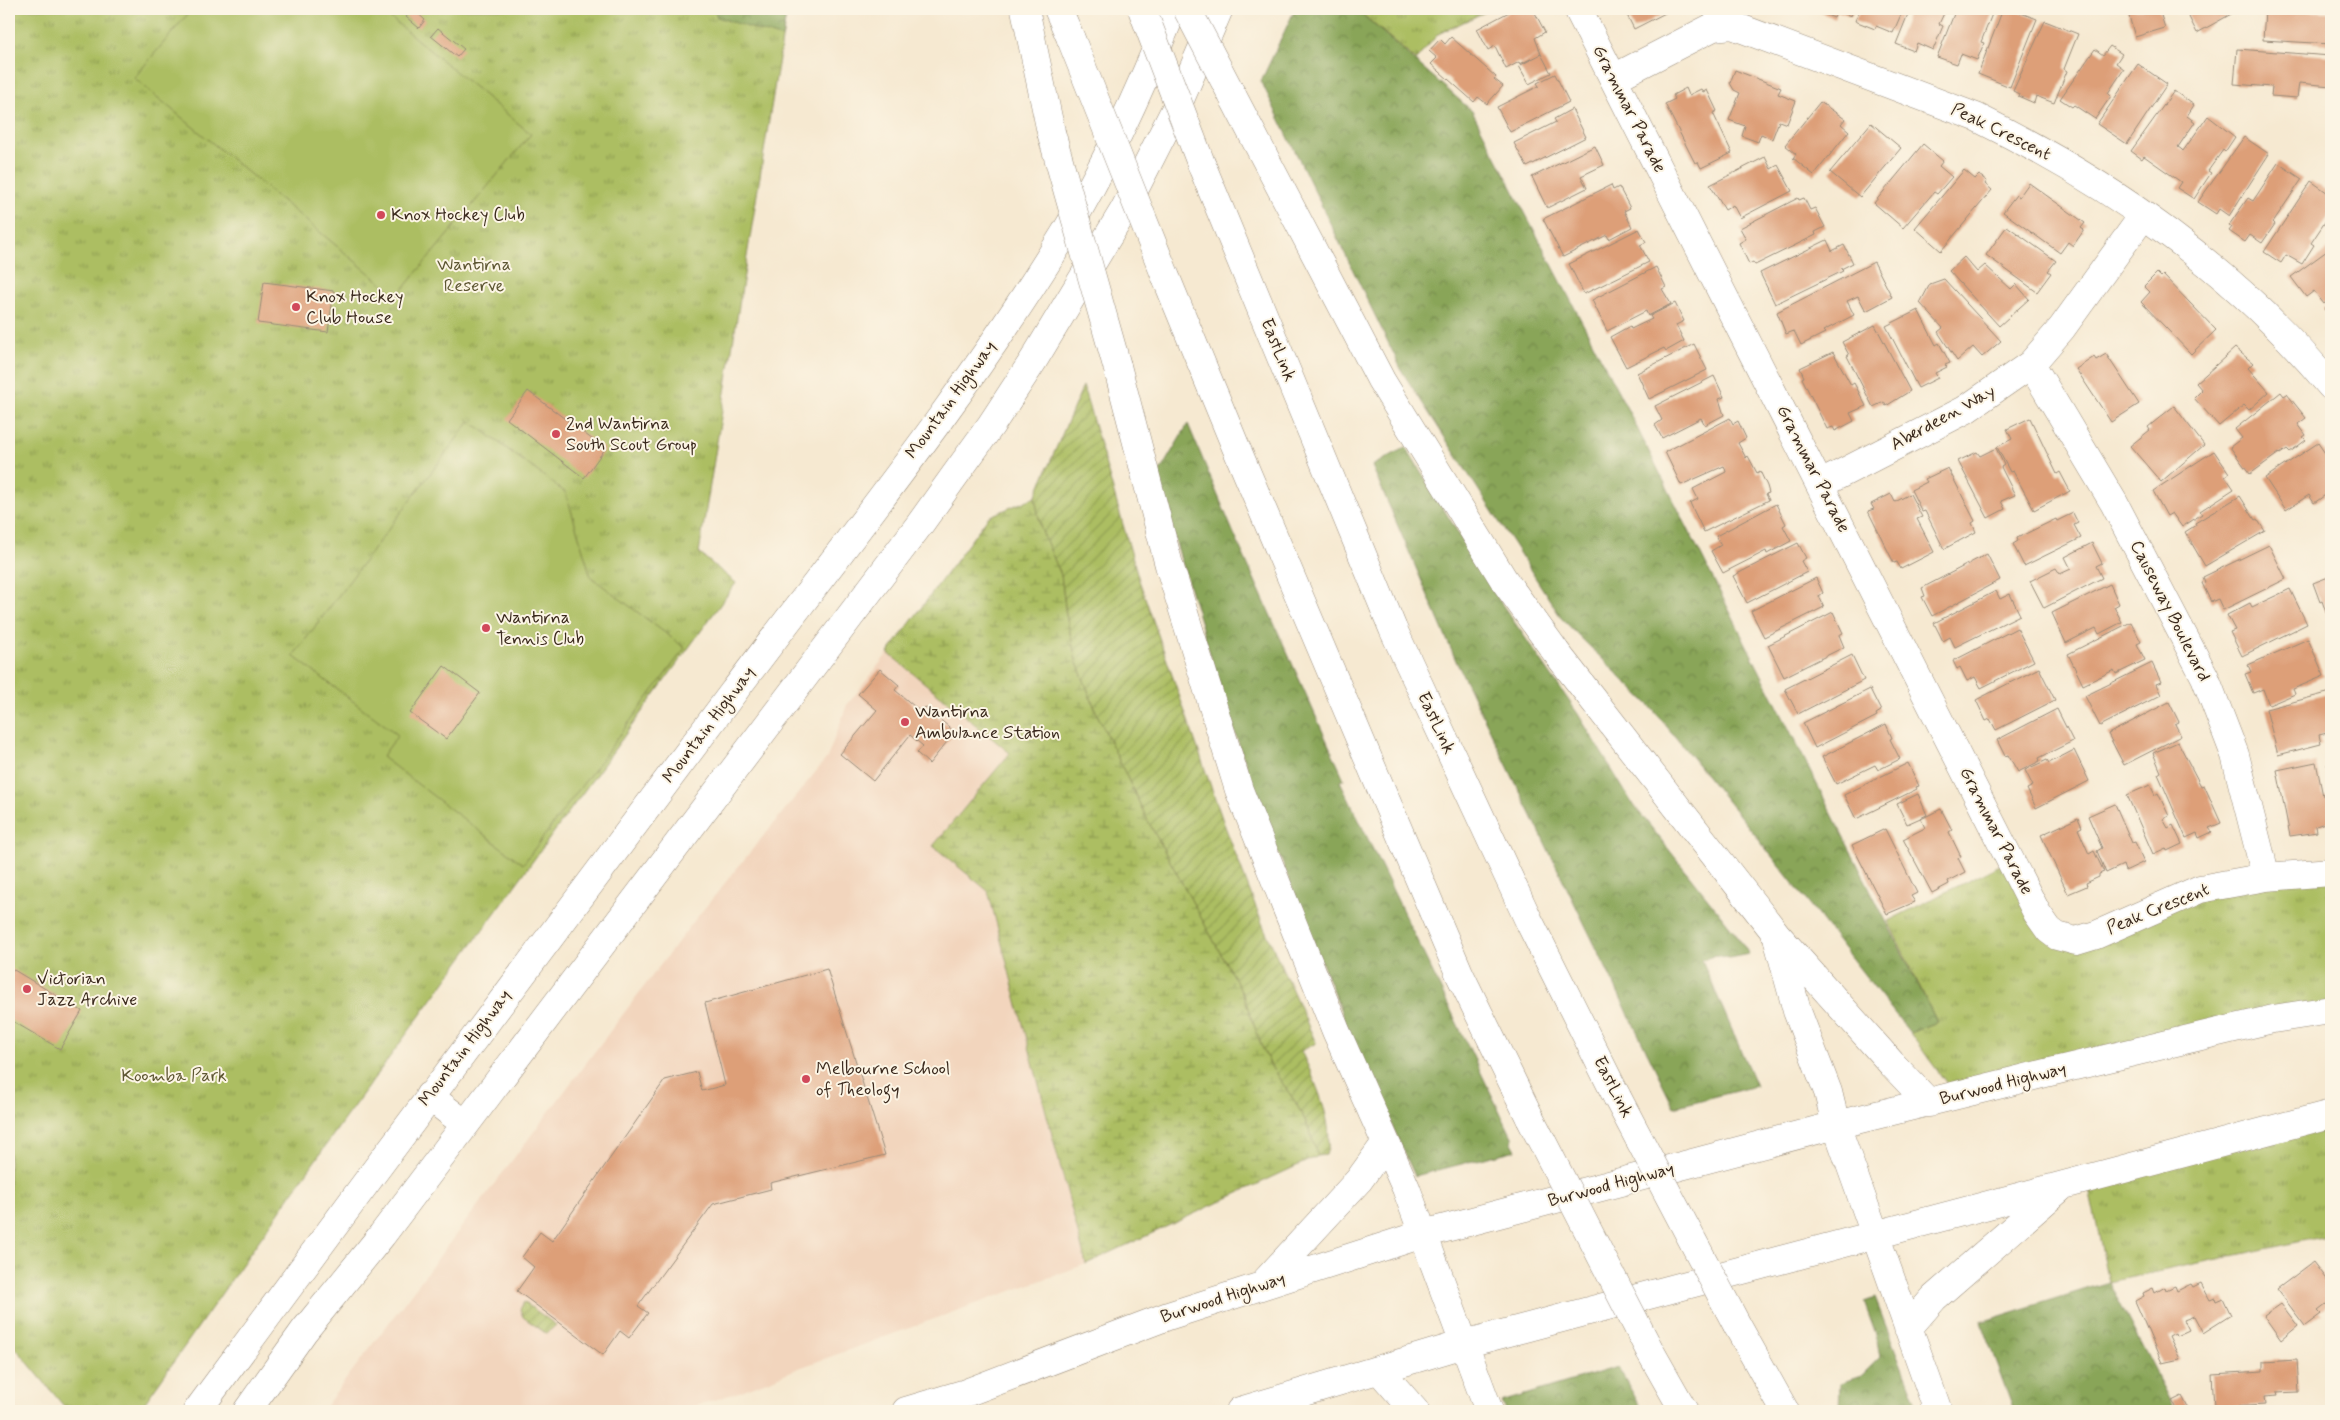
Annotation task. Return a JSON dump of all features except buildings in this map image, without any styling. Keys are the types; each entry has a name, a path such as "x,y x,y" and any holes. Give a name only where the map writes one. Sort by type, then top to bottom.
{"main road":[{"path":"1025,9 1051,132 1117,366 1169,565 1239,790 1336,1031 1423,1234 1489,1411"},
{"path":"1058,9 1167,280 1460,975 1530,1118 1650,1351 1684,1411"},
{"name":"EastLink","path":"1142,9 1202,166 1393,629 1529,921 1617,1097 1737,1325 1785,1411"},
{"name":"Mountain Highway","path":"197,1411 429,1096 921,443 1007,323 1066,232 1100,170 1135,99 1173,9"},
{"path":"1187,9 1381,380 1504,580 1556,652 1777,935 1929,1103"},
{"path":"247,1411 293,1345 382,1235 914,531 991,425 1033,361 1124,210 1179,102 1219,9"},
{"name":"Grammar Parade","path":"1578,9 1821,484 2037,913 2049,930"},
{"name":"Peak Crescent","path":"1614,78 1714,27 1732,25 1976,118 2087,177 2187,245 2253,301 2294,342 2331,386"},
{"name":"Aberdeen Way","path":"1821,484 1959,414 2031,364 2062,328 2143,216"},
{"name":"Causeway Boulevard","path":"2031,364 2109,495 2205,676 2235,755 2266,877"},
{"name":"Peak Crescent","path":"2049,930 2066,939 2086,938 2200,889 2266,877 2331,872"},
{"path":"1777,935 1797,1011 1828,1092 1836,1125 1938,1411"},
{"name":"Burwood Highway","path":"906,1411 964,1394 1168,1316 1423,1234 1836,1125 2046,1073 2273,1019 2331,1010"},
{"path":"429,1096 465,1124"},
{"path":"1240,1411 1380,1371 1464,1344 2331,1114"},
{"path":"1262,1285 1359,1180 1385,1144"},
{"path":"1908,1328 1946,1287 2062,1186"},
{"path":"1380,1371 1415,1411"}],"shaded area":[{"name":"Melbourne School of Theology","path":"888,653 1010,753 934,846 988,891 1086,1264 799,1368 739,1392 679,1411 322,1411 690,926 827,758 847,705"}],"green space":[{"name":"Wantirna Reserve","path":"9,9 787,9 699,553 736,583 343,1121 139,1411 68,1411 9,1340"},
{"name":"Knox Hockey Club","path":"192,9 380,9 531,134 397,296 134,78"},
{"path":"714,9 787,9 782,38 717,17"},
{"path":"1295,9 1356,9 1472,111 1631,416 1937,1022 1910,1033 1752,831 1650,706 1562,619 1403,373 1261,81"},
{"path":"1356,9 1491,9 1438,34 1416,60"},
{"path":"1083,386 1139,580 1223,821 1262,923 1316,1043 1301,1051 1317,1088 1326,1116 1329,1143 1326,1155 1318,1156 1307,1124 1296,1103 1272,1068 1262,1047 1243,994 1148,821 1098,716 1076,660 1066,614 1061,575 1041,529 1035,497"},
{"name":"Wantirna Tennis Club","path":"470,421 566,493 591,577 685,648 523,864 382,757 398,735 293,656"},
{"path":"1188,424 1234,534 1344,779 1340,781 1513,1139 1511,1141 1516,1150 1415,1176 1344,1019 1261,809 1228,712 1156,478"},
{"path":"1406,447 1497,597 1578,714 1632,803 1735,933 1749,954 1729,958 1716,955 1702,960 1756,1086 1674,1107 1457,663 1372,466"},
{"path":"1035,497 1041,529 1061,574 1066,615 1076,660 1098,716 1148,821 1243,994 1262,1047 1272,1068 1296,1103 1307,1124 1318,1156 1086,1264 988,891 933,846 1010,753 888,653 988,517"},
{"path":"2010,860 2057,936 2190,893 2331,872 2331,1014 1956,1096 1910,1033 1937,1022 1888,921"},
{"path":"2331,1114 2331,1235 2109,1282 2087,1179"},
{"path":"2109,1282 2175,1411 2014,1411 1981,1322"},
{"path":"1875,1298 1919,1411 1839,1411 1840,1383 1861,1376 1880,1357 1876,1335 1864,1302"},
{"path":"524,1302 556,1325 547,1333 523,1317 520,1309"},
{"path":"1618,1367 1643,1411 1505,1411 1501,1402"}],"place":[{"name":"Knox Hockey Club","path":"381,215"},
{"name":"Knox Hockey Club House","path":"296,307"},
{"name":"2nd Wantirna South Scout Group","path":"556,434"},
{"name":"Wantirna Tennis Club","path":"486,628"},
{"name":"Wantirna Ambulance Station","path":"905,722"},
{"name":"Victorian Jazz Archive","path":"27,989"},
{"name":"Melbourne School of Theology","path":"806,1079"}],"park label":[{"name":"Koomba Park","path":"174,1076"}]}
